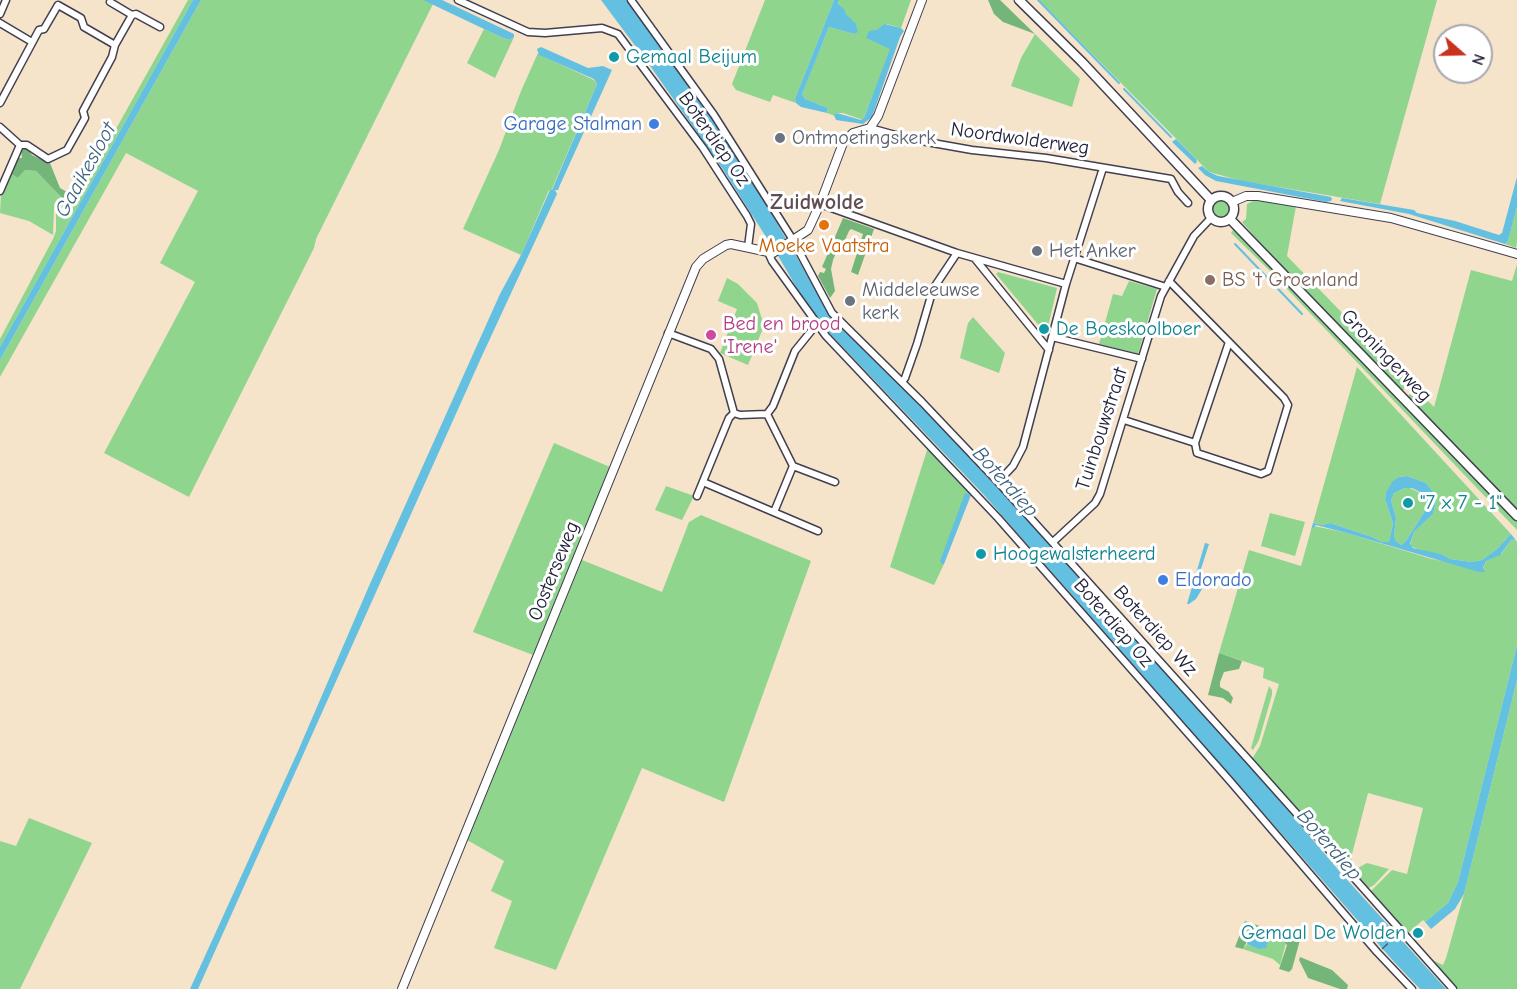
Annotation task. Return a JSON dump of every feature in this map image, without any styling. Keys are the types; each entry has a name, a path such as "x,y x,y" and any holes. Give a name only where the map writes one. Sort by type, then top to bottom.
{"main road":[{"path":"1019,0 1082,62 1211,200"},
{"path":"1220,196 1232,202 1234,211 1230,219 1220,223 1211,218 1208,207 1211,200 1220,196"},
{"name":"Groningerweg","path":"1230,219 1517,516"}],"street":[{"path":"0,14 6,0"},
{"name":"Boterdiep Oz","path":"458,0 517,28 537,33 595,28 610,29 623,39 703,148 747,216 751,224 748,247"},
{"name":"Boterdiep Wz","path":"632,0 714,115 792,241 832,313 998,482 1453,989"},
{"path":"771,252 808,230 843,143 854,133 870,128 878,116 922,0"},
{"path":"0,103 32,42 39,30 44,29 57,2 81,18 84,27 115,45"},
{"path":"110,2 160,27"},
{"path":"0,127 20,145 27,145 48,159 67,150 84,118 83,111 132,15"},
{"path":"0,23 32,42"},
{"name":"Noordwolderweg","path":"870,128 972,150 1046,158 1171,179 1178,192 1188,203"},
{"path":"0,191 20,145"},
{"path":"998,482 1013,466 1023,447 1066,284 1103,168"},
{"path":"1232,202 1246,196 1258,196 1391,218 1517,254"},
{"path":"820,204 957,253 1066,284"},
{"name":"Tuinbouwstraat","path":"1053,542 1095,503 1100,494 1161,296 1194,236 1211,218"},
{"name":"Oosterseweg","path":"402,989 696,267 703,259 726,245 771,252"},
{"name":"Boterdiep Oz","path":"771,252 772,261 816,325 998,518 1363,936 1412,989"},
{"path":"902,382 917,344 933,289 957,253"},
{"path":"975,258 1049,350"},
{"path":"1074,258 1167,284 1229,342 1284,398 1288,405 1268,471 1265,473 1259,474 1197,453 1195,443 1229,342"},
{"path":"767,414 773,406 795,351 816,325"},
{"path":"668,333 711,349 719,359 734,413"},
{"path":"1052,337 1142,359"},
{"path":"697,496 729,418 734,413 767,414"},
{"path":"767,414 793,466 835,482"},
{"path":"1124,420 1195,443"},
{"path":"774,512 793,466"},
{"path":"703,482 818,531"}],"green space":[{"path":"188,0 193,0 0,347 0,339 53,239 56,231 56,209 83,188"},
{"path":"201,0 423,0 433,4 189,497 104,453 195,282 160,263 198,191 126,153 0,377 0,360"},
{"path":"765,0 834,0 795,99 796,103 773,95 770,102 736,90 732,84"},
{"path":"839,0 911,0 901,28 887,24 876,30 891,49 863,120 843,113 837,113 835,116 827,113 828,108 805,99 802,94 829,27 854,34 857,27 838,5"},
{"path":"988,0 1000,0 1035,34 1003,22 994,14"},
{"path":"1039,0 1437,0 1380,204 1242,181 1209,172"},
{"path":"484,29 510,40 514,37 495,78 467,63"},
{"path":"1035,34 1080,79 1072,107 1011,86 1021,58"},
{"path":"538,53 594,80 597,84 521,255 463,229 499,150"},
{"path":"27,148 32,155 50,163 60,188 67,192 77,187 79,191 64,200 36,171 25,170 18,178 10,173 12,173 13,164 16,164 17,158 22,158 21,150"},
{"path":"25,170 36,171 64,200 54,208 53,235 29,221 0,213 1,194 5,183 8,183 10,173 18,178"},
{"path":"1257,199 1296,206 1287,256 1410,383 1403,390 1400,390 1242,222 1246,219 1247,204"},
{"path":"1222,200 1228,203 1231,209 1228,215 1222,218 1216,215 1213,209 1216,203"},
{"path":"1517,207 1516,248 1505,244 1508,241"},
{"path":"843,218 874,229 858,275 851,272 863,234 851,229 849,231 833,260 831,269 835,291 830,298 818,276 826,269 822,267"},
{"path":"1233,230 1253,247 1517,521 1517,530 1231,233"},
{"path":"1517,264 1517,511 1408,397 1414,387 1434,407 1471,270 1512,281"},
{"path":"998,272 1057,288 1048,327 1041,328 996,274"},
{"path":"727,278 738,284 757,303 764,326 748,365 720,353 737,309 718,301"},
{"path":"1129,281 1157,289 1138,354 1099,344 1113,294 1122,296"},
{"path":"973,317 1005,353 999,373 960,358 968,323"},
{"path":"1357,367 1511,534 1497,549 1482,560 1472,562 1450,559 1441,554 1428,553 1410,546 1414,532 1433,514 1436,501 1434,493 1426,483 1407,476 1399,477 1386,492 1385,499 1393,523 1389,542 1382,542 1330,523 1323,525 1313,523"},
{"path":"554,443 610,467 533,655 473,632"},
{"path":"928,447 970,491 942,564 944,564 934,585 890,567"},
{"path":"666,486 694,496 682,520 655,510"},
{"path":"1408,487 1424,495 1428,506 1406,541 1401,545 1394,536 1396,518 1391,500 1394,493"},
{"path":"1270,513 1305,522 1295,556 1261,546"},
{"path":"701,515 811,561 724,802 642,768 556,970 494,948 512,901 491,891 504,861 467,840 582,560 662,592 689,522"},
{"path":"1314,526 1343,532 1432,559 1483,569 1486,561 1502,553 1512,539 1517,542 1517,645 1458,882 1448,903 1407,934 1370,892 1392,870 1407,874 1423,808 1368,793 1351,858 1353,862 1346,865 1252,759 1260,746 1279,684 1263,678 1264,668 1219,653 1249,550 1301,566"},
{"path":"1219,653 1242,661 1239,669 1224,672 1220,682 1220,687 1229,692 1233,698 1231,704 1223,698 1208,695"},
{"path":"1517,680 1517,989 1457,989 1430,959 1443,965 1446,958"},
{"path":"1269,686 1272,695 1259,740 1253,750 1251,748"},
{"path":"29,818 92,843 20,989 0,989 0,841 16,846"},
{"path":"1367,863 1389,869 1367,889 1356,876 1358,868"},
{"path":"1245,921 1300,940 1292,969 1289,972 1279,969 1287,945 1283,941 1253,930 1243,949 1235,947"},
{"path":"1253,930 1286,943 1280,965 1273,959 1243,949 1247,944 1258,949 1268,941 1250,935"},
{"path":"1300,957 1332,970 1348,985 1347,989 1340,989 1308,978 1299,960"}],"water":[{"path":"193,0 201,0 0,360 0,347"},
{"path":"423,0 442,0 514,34 514,37 510,40 503,38"},
{"path":"601,0 627,0 688,83 736,153 785,237 788,247 792,249 830,314 983,470 1242,756 1341,873 1446,989 1420,989 1395,963 984,495 813,316 777,254 722,168"},
{"path":"834,0 839,0 838,4 856,24 858,32 854,34 829,27 802,94 805,99 828,108 827,113 801,107 795,99"},
{"path":"885,24 904,31 872,117 863,124 836,120 834,115 837,113 861,120 864,118 890,49 866,38 869,31 876,30"},
{"path":"541,47 588,68 603,66 612,70 558,190 555,190 557,194 198,989 190,989 500,294 552,190 597,84 594,79 539,55 537,49"},
{"path":"1176,139 1196,159 1195,164 1172,142"},
{"path":"1202,166 1218,176 1332,199 1326,202 1216,181 1198,168"},
{"path":"1517,177 1517,207 1508,241 1505,244 1409,214 1340,201 1342,198 1414,210 1417,213 1455,221 1499,235 1502,233"},
{"path":"1407,476 1426,483 1434,493 1436,501 1433,514 1414,532 1410,544 1413,548 1441,554 1450,559 1472,562 1482,560 1497,549 1511,534 1517,542 1512,539 1500,555 1486,561 1483,568 1485,572 1479,572 1316,525 1311,530 1313,523 1323,525 1330,523 1382,542 1389,542 1393,523 1385,499 1386,492 1393,481","holes":["1405,488 1412,488 1424,494 1428,506 1406,541 1401,545 1394,536 1396,518 1391,500 1394,493"]},
{"path":"965,493 971,495 944,564 942,564 940,561"},
{"path":"1205,543 1209,544 1200,572 1204,578 1202,589 1196,599 1187,604"},
{"path":"1517,645 1517,680 1464,894 1455,909 1431,929 1425,922 1448,903 1458,882"},
{"path":"1250,935 1268,941 1266,948 1258,949 1247,944"}],"waterway":[{"path":"1038,0 1119,83"},
{"path":"1124,89 1171,137"},
{"path":"1235,244 1302,314"}],"ferry route":[{"path":"1382,949 1397,935"}],"place":[{"name":"Gemaal Beijum","path":"614,57"},
{"name":"Garage Stalman","path":"654,124"},
{"name":"Ontmoetingskerk","path":"780,138"},
{"name":"Moeke Vaatstra","path":"824,225"},
{"name":"Het Anker","path":"1037,251"},
{"name":"BS 't Groenland","path":"1210,280"},
{"name":"Middeleeuwse kerk","path":"850,301"},
{"name":"De Boeskoolboer","path":"1044,329"},
{"name":"Bed en brood 'Irene'","path":"711,335"},
{"name":"\"7 x 7 - 1\"","path":"1408,503"},
{"name":"Hoogewalsterheerd","path":"981,554"},
{"name":"Eldorado","path":"1163,580"},
{"name":"Gemaal De Wolden","path":"1418,933"}],"district":[{"name":"Zuidwolde","path":"817,203"}],"water label":[{"name":"Gaaikesloot","path":"86,170"},
{"name":"Boterdiep","path":"1005,482"},
{"name":"Boterdiep","path":"1329,845"}]}
